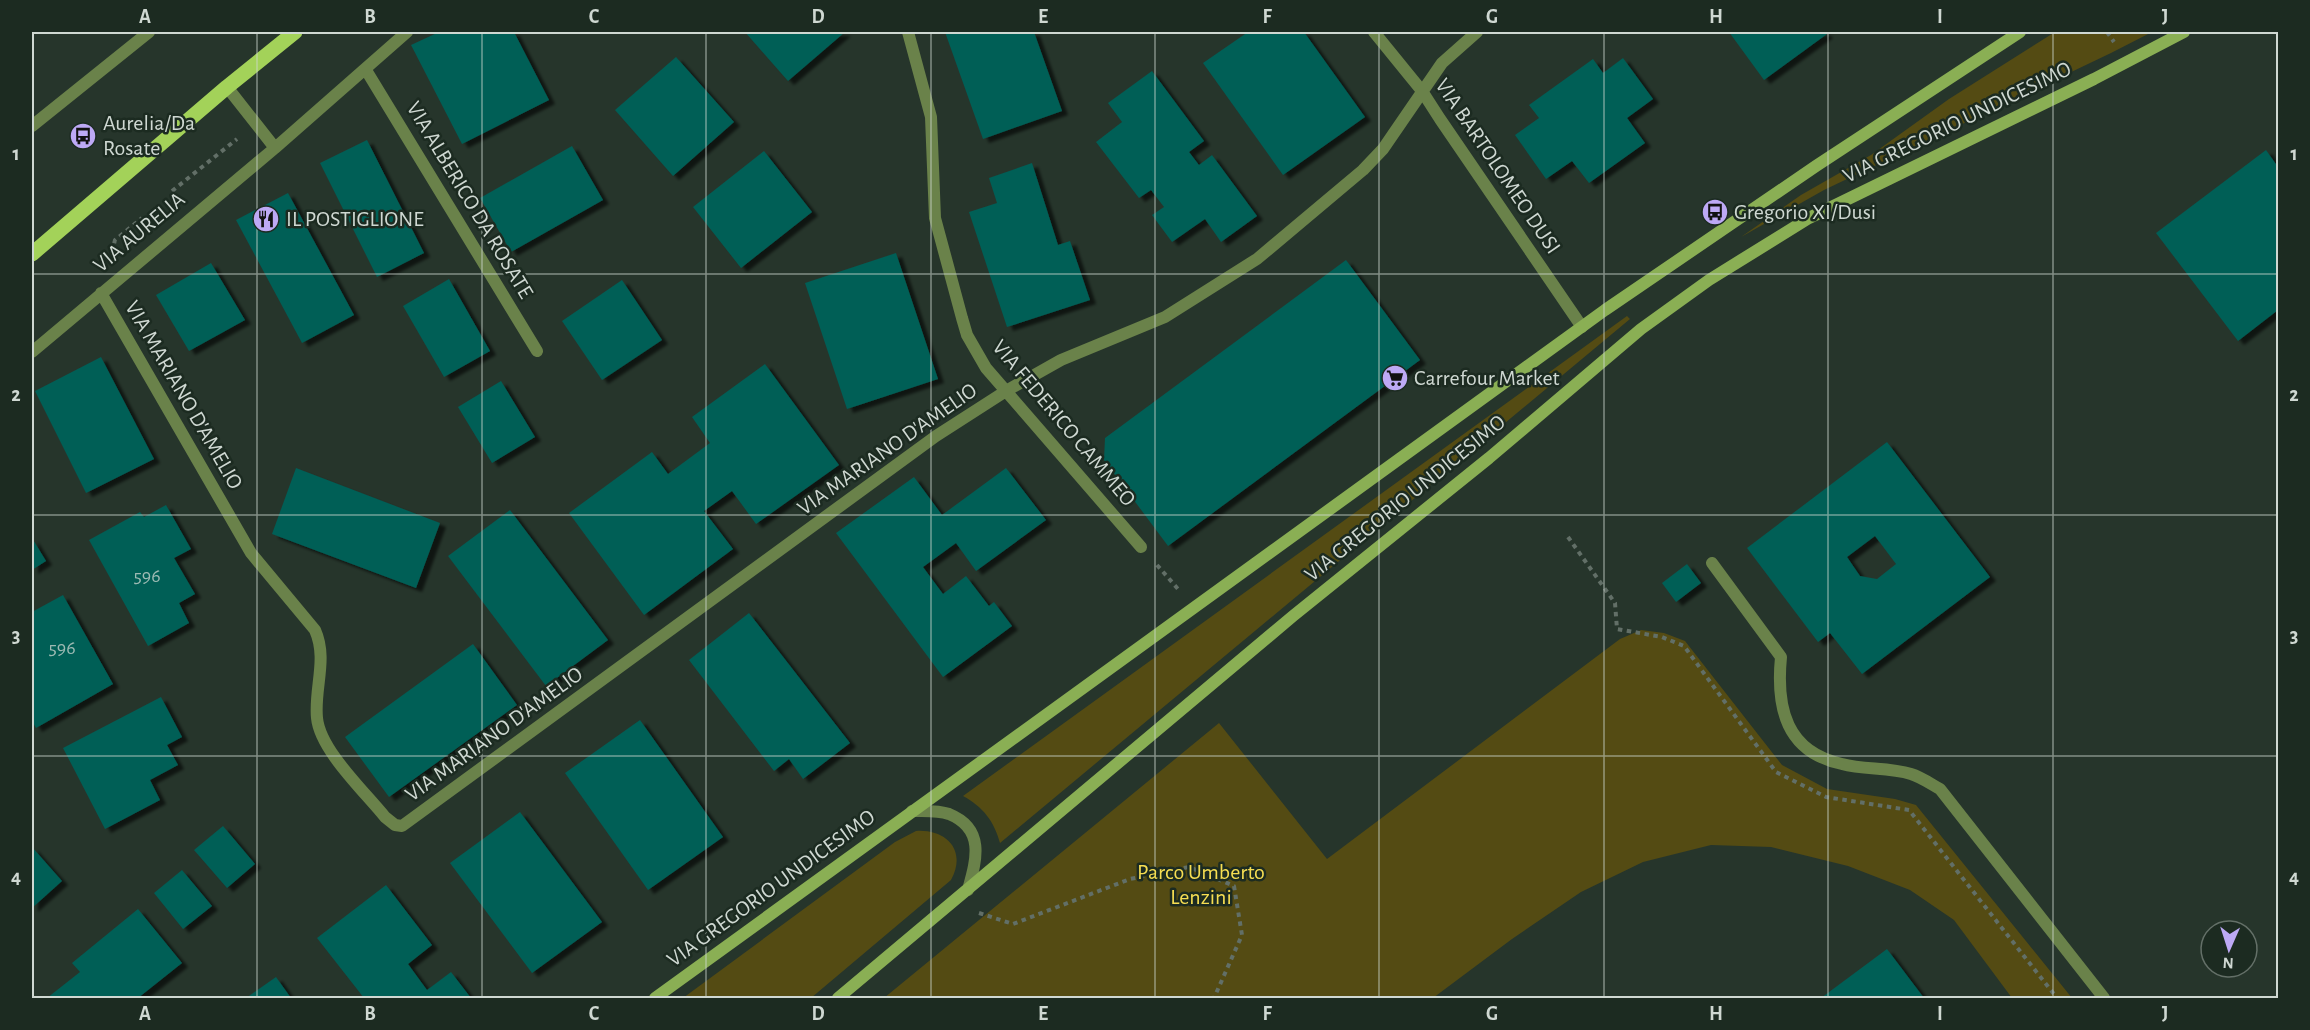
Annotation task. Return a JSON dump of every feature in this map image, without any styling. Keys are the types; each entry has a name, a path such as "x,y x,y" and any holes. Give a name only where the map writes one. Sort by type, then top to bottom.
{"main road":[{"path":"32,254 227,87 295,32"}],"street":[{"path":"32,126 149,32"},
{"name":"VIA AURELIA","path":"32,352 275,148 408,32"},
{"name":"VIA FEDERICO CAMMEO","path":"908,32 931,117 935,218 967,335 981,360 1006,391 1141,547"},
{"name":"VIA BARTOLOMEO DUSI","path":"1374,32 1422,91 1582,327"},
{"path":"1006,391 1062,360 1165,317 1257,259 1363,170 1383,149 1442,63 1477,32"},
{"name":"VIA GREGORIO UNDICESIMO","path":"655,999 1582,327 1717,232 2020,32"},
{"name":"VIA GREGORIO UNDICESIMO","path":"838,999 1293,616 1489,458 1641,329 1708,280 1819,212 2085,84 2184,32"},
{"name":"VIA ALBERICO DA ROSATE","path":"366,70 537,351"},
{"path":"227,87 275,148"},
{"name":"VIA MARIANO D'AMELIO","path":"100,293 251,553 315,630 320,641 321,653 317,720 324,741 385,817 395,825 402,826 936,436 1006,391"},
{"path":"1712,563 1781,657 1779,681 1788,727 1801,745 1820,757 1842,764 1911,774 1940,789 2104,999"},
{"path":"912,811 949,814 970,830 976,843 976,856 968,890"}],"path":[{"path":"172,191 257,123"},
{"path":"115,240 142,218"},
{"path":"1141,547 1194,607"},
{"path":"952,904 1013,924 1130,879 1189,867 1234,886 1242,935 1214,999"}],"green space":[{"path":"2055,32 2152,32 1824,190 1741,237 1801,195 1871,155 1949,99"},
{"path":"1627,316 1630,319 1000,843 987,815 963,796"},
{"name":"Parco Umberto Lenzini","path":"1641,630 1664,633 1685,641 1782,765 1827,789 1895,799 1916,805 2072,998 2012,998 1954,920 1910,890 1848,866 1771,847 1711,845 1643,862 1581,892 1512,939 1433,998 884,998 1219,723 1327,859 1620,639"},
{"path":"916,831 937,834 951,844 957,860 951,880 811,998 683,998 895,842"}],"building":[{"path":"439,32 514,32 549,100 462,144 411,45"},
{"path":"745,32 845,32 788,81"},
{"path":"945,32 1034,32 1062,111 983,139"},
{"path":"1248,32 1304,32 1365,117 1283,175 1203,63"},
{"path":"1729,32 1825,32 1827,34 1764,80"},
{"path":"676,57 734,122 673,176 615,110"},
{"path":"1623,58 1653,99 1627,118 1645,143 1589,183 1572,161 1546,179 1515,135 1539,118 1529,105 1593,59 1603,73"},
{"path":"1152,71 1204,141 1189,152 1199,165 1212,155 1257,216 1221,242 1205,219 1172,242 1152,215 1164,207 1151,190 1139,198 1096,142 1122,122 1108,103"},
{"path":"367,140 424,253 377,277 320,163"},
{"path":"572,146 603,200 511,252 480,198"},
{"path":"2266,150 2278,167 2278,310 2238,341 2156,233"},
{"path":"764,151 812,212 741,268 693,207"},
{"path":"1032,163 1058,245 1070,241 1090,300 1007,327 969,212 997,203 989,178"},
{"path":"288,193 354,315 302,343 236,220"},
{"path":"896,253 938,379 847,409 805,283"},
{"path":"1346,260 1420,360 1168,546 1104,460 1105,438"},
{"path":"211,263 245,320 189,351 156,295"},
{"path":"449,279 490,351 444,377 403,306"},
{"path":"622,280 662,340 602,380 562,321"},
{"path":"101,357 154,459 86,493 35,391"},
{"path":"765,364 839,465 756,524 732,491 704,511 733,549 644,615 569,513 652,452 668,474 710,443 692,417"},
{"path":"501,381 535,437 492,463 458,407"},
{"path":"1887,442 1990,577 1862,674 1830,633 1818,642 1747,548","holes":["1875,536 1896,564 1877,579 1860,576 1847,557"]},
{"path":"296,468 440,523 416,588 272,534"},
{"path":"1006,468 1046,520 976,571 956,543 923,567 943,594 966,576 989,606 994,602 1012,626 943,677 836,533 914,477 942,515"},
{"path":"166,505 191,549 174,558 195,594 179,603 189,623 148,646 89,540 140,512 144,517"},
{"path":"510,510 608,640 546,686 448,556"},
{"path":"32,538 46,561 32,570"},
{"path":"1687,564 1701,583 1676,602 1662,583"},
{"path":"63,595 113,684 36,728 32,721 32,612"},
{"path":"749,613 850,743 803,779 789,759 774,771 689,660"},
{"path":"473,644 517,705 389,797 345,737"},
{"path":"161,697 182,737 167,745 178,765 150,780 160,800 105,829 63,748"},
{"path":"640,720 723,837 648,890 565,773"},
{"path":"520,812 602,922 532,973 450,863"},
{"path":"223,826 255,864 227,888 194,850"},
{"path":"32,847 62,881 32,908"},
{"path":"182,870 212,906 183,929 154,893"},
{"path":"386,885 432,945 408,964 427,990 451,972 471,998 364,998 317,938"},
{"path":"138,909 182,963 138,998 47,998 80,972 72,963"},
{"path":"1887,949 1924,998 1821,998"},
{"path":"276,977 291,998 246,998"}],"place":[{"name":"Aurelia/Da Rosate","path":"83,136"},
{"name":"Gregorio XI/Dusi","path":"1715,212"},
{"name":"IL POSTIGLIONE","path":"266,219"},
{"name":"Carrefour Market","path":"1395,378"}]}
